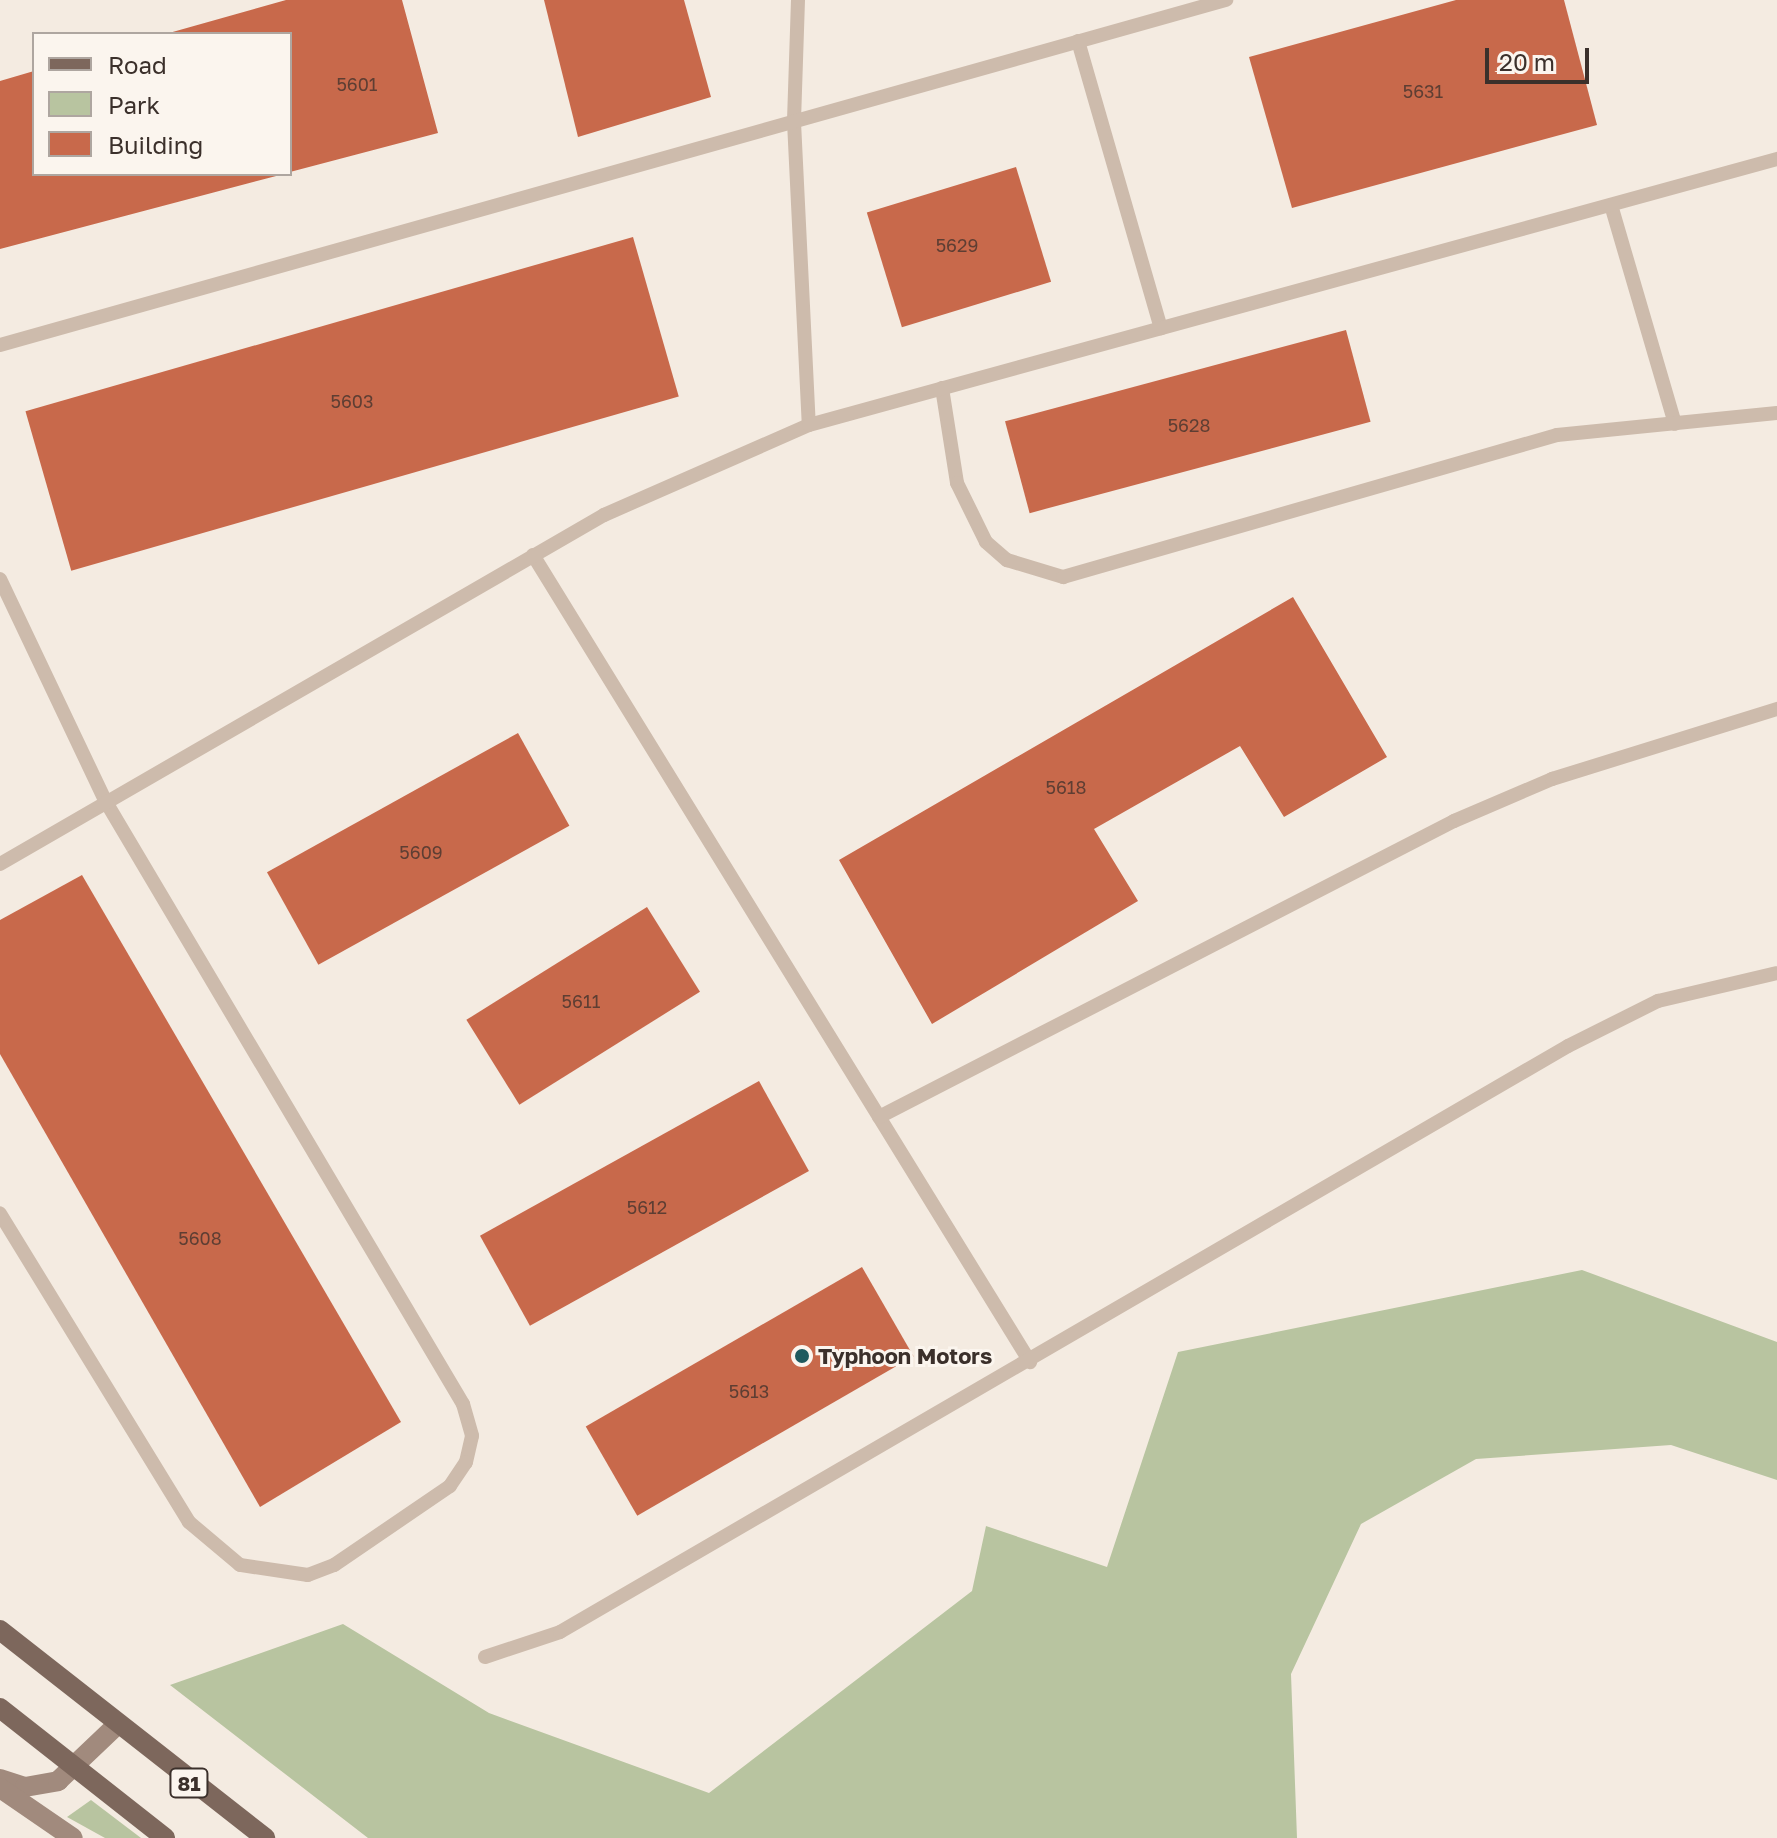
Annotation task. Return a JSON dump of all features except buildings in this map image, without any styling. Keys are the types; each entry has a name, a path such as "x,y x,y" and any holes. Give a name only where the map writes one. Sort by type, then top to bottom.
{"main road":[{"name":"81","path":"0,1630 115,1727 265,1838"},
{"path":"0,1708 165,1838"}],"street":[{"path":"0,1779 25,1787 75,1770 115,1727"},
{"path":"0,1788 73,1838"}],"lane":[{"path":"798,0 794,122 809,425"},
{"path":"0,345 1226,0"},
{"path":"1078,41 1161,328"},
{"path":"0,864 604,515 809,425 1777,159"},
{"path":"1611,205 1675,424"},
{"path":"942,388 957,483 986,542 1007,560 1063,577 1557,435 1777,413"},
{"path":"533,555 1030,1362"},
{"path":"0,579 106,802 463,1404 472,1436 466,1462 450,1486 334,1565 308,1575 240,1565 189,1522 0,1213"},
{"path":"879,1117 1454,821 1552,779 1777,709"},
{"path":"485,1657 560,1632 1030,1362 1568,1046 1658,1001 1777,973"}],"green space":[{"path":"1582,1270 1777,1342 1777,1480 1671,1445 1476,1459 1361,1524 1291,1674 1297,1838 368,1838 170,1685 343,1624 489,1713 709,1793 972,1591 986,1526 1107,1567 1178,1352"},
{"path":"91,1800 141,1838 105,1838 67,1817"}],"place":[{"name":"Typhoon Motors","path":"802,1356"}]}
